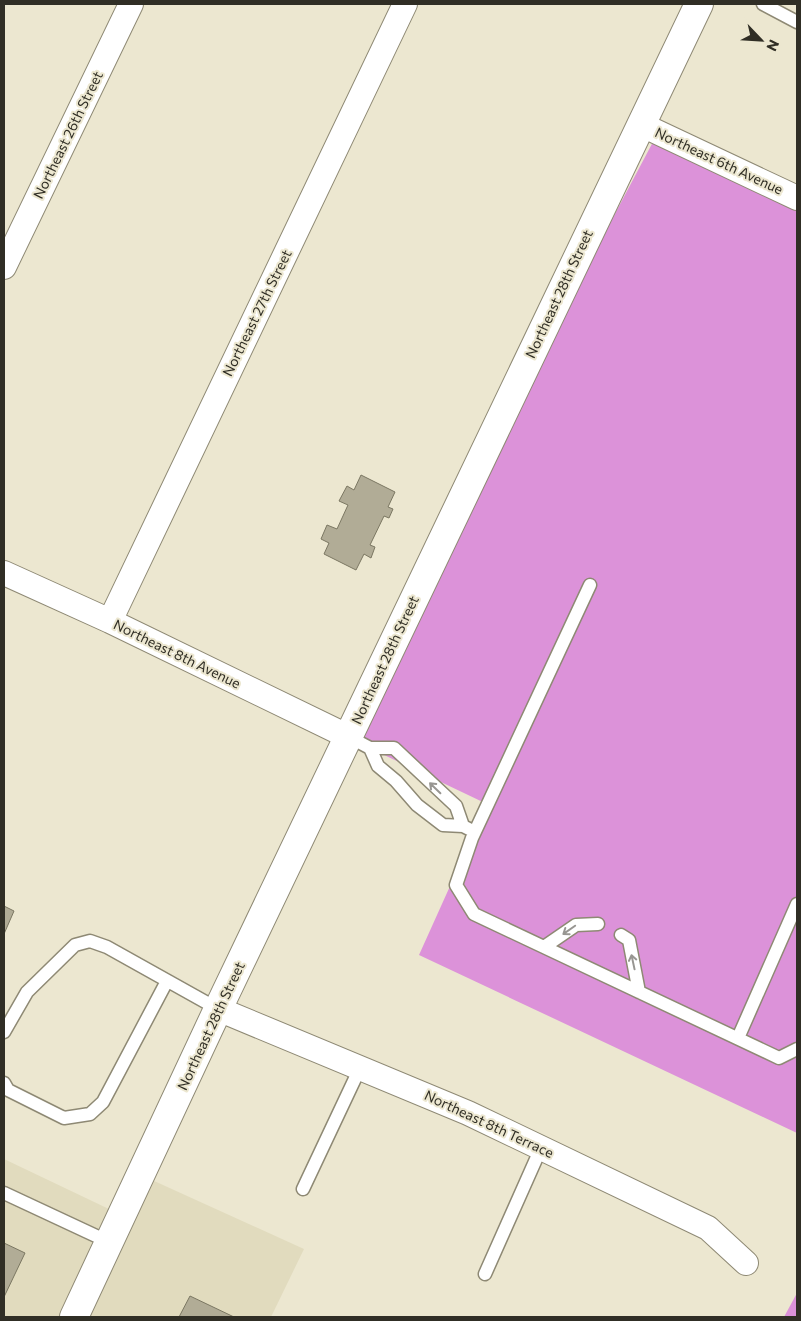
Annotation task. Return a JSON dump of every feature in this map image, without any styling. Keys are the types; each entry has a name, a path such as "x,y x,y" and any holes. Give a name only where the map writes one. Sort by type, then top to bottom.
{"street":[{"name":"Northeast 26th Street","path":"4,266 132,4"},
{"name":"Northeast 27th Street","path":"110,621 405,4"},
{"name":"Northeast 28th Street","path":"74,1317 218,1009 359,742 640,124 698,4"},
{"name":"Northeast 6th Avenue","path":"640,124 797,198"},
{"name":"Northeast 8th Avenue","path":"4,573 110,621 359,742"},
{"name":"Northeast 8th Terrace","path":"218,1009 468,1113 708,1228 746,1263"}],"lane":[{"path":"763,4 797,22"},
{"path":"590,585 474,833 456,886 474,914 779,1058 797,1049"},
{"path":"359,742 378,766 396,781 416,805 443,825 464,826 474,833"},
{"path":"359,742 394,748 456,806 464,826"},
{"path":"738,1038 797,904"},
{"path":"544,947 576,925 598,924"},
{"path":"621,935 628,940 639,992"},
{"path":"4,1032 27,992 75,945 90,941 107,947 218,1009"},
{"path":"4,1083 8,1090 64,1118 90,1114 103,1102 167,981"},
{"path":"304,1189 360,1068"},
{"path":"485,1274 541,1148"},
{"path":"4,1193 109,1242"}],"shaded area":[{"path":"654,140 797,208 797,1133 419,955 487,804 359,743 581,278"},
{"path":"4,1159 111,1210 61,1317 4,1317"},
{"path":"152,1180 304,1249 271,1317 88,1317"},
{"path":"797,1293 797,1317 784,1317"}],"building":[{"path":"361,475 395,492 388,507 393,509 389,518 384,516 370,545 375,547 371,558 364,554 356,570 324,554 329,543 321,539 327,525 337,529 348,505 339,501 347,486 354,490"},
{"path":"4,906 14,911 4,934"},
{"path":"4,1243 25,1253 4,1297"},
{"path":"190,1296 234,1317 179,1317"}]}
